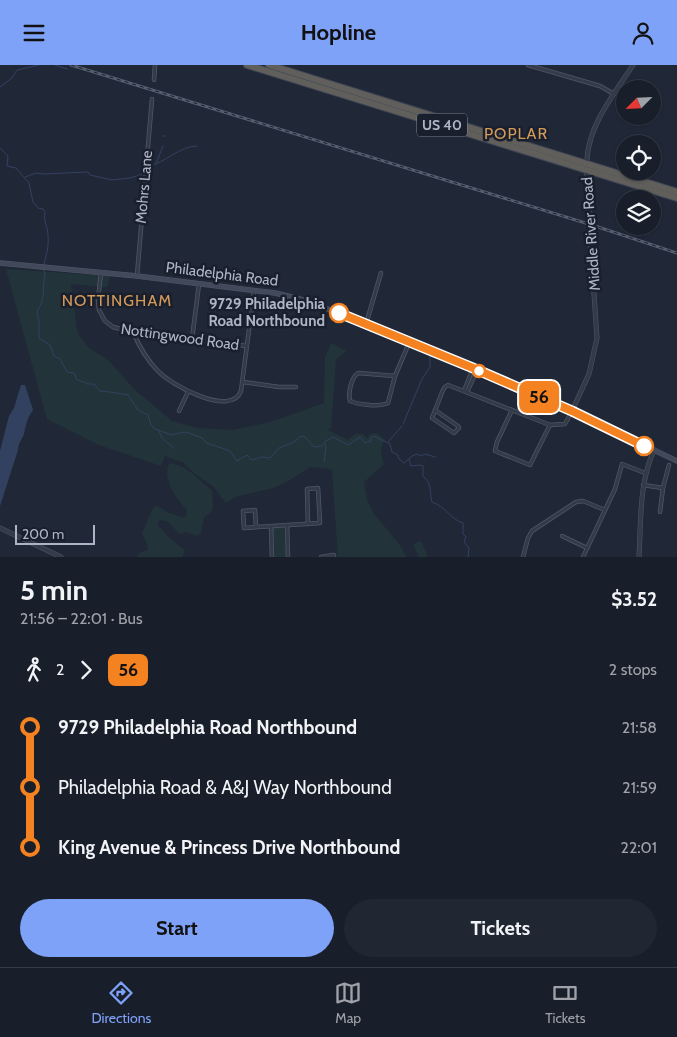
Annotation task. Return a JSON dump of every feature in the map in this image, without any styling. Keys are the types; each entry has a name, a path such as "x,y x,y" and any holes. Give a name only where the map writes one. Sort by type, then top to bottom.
{"highway":[{"name":"US 40","path":"247,65 677,191"},
{"name":"US 40","path":"269,65 587,166 677,198"}],"main road":[{"name":"Philadelphia Road","path":"0,263 137,276 275,293 299,299 366,324 475,369 572,411 677,461"}],"street":[{"path":"154,80 155,65"},
{"path":"528,65 600,86 614,94"},
{"name":"Middle River Road","path":"572,411 589,375 596,344 597,319 587,166 591,137 601,116 633,65"},
{"name":"Mohrs Lane","path":"137,276 152,99"},
{"name":"Nottingwood Road","path":"101,272 99,306 103,319 113,327 133,332 247,346"},
{"path":"366,324 381,273"},
{"path":"192,339 200,284"},
{"path":"133,332 158,372 188,391 212,400 232,401 240,394 243,382 254,291"},
{"path":"395,376 357,374 353,379 349,399 351,402 358,403 387,404 390,401 395,376 409,343"},
{"path":"465,392 475,369"},
{"path":"243,382 296,387"},
{"path":"435,411 458,426 459,428 456,432 454,433 432,419 435,411 446,386 550,425 565,424 572,411"},
{"path":"179,411 188,391"},
{"path":"512,410 497,442 495,451 521,462 530,465 550,425"},
{"path":"639,557 643,485 645,473 654,450"},
{"path":"583,557 615,489 622,465 645,473"},
{"path":"660,512 663,488 669,465"},
{"path":"643,485 663,488"},
{"path":"256,527 255,510 243,511 244,527 256,527 308,524 320,523 318,488 306,489 308,524"},
{"path":"524,557 527,541 532,531 576,502 582,501 605,510"},
{"path":"287,525 288,557"},
{"path":"271,526 272,557"},
{"path":"0,528 61,557"},
{"path":"562,536 587,548"},
{"path":"321,557 334,556"}],"shaded area":[{"path":"6,269 110,276 107,287 71,284 77,331 80,337 89,348 109,361 135,390 172,421 197,428 233,430 274,421 324,403 325,358 331,343 346,351 336,360 331,427 328,430 348,440 355,434 363,434 367,438 370,434 376,433 385,439 381,451 384,464 364,482 367,500 374,514 400,545 406,557 338,557 332,469 310,467 273,488 235,497 226,503 213,486 195,474 184,463 165,456 161,466 99,445 47,419"},
{"path":"170,463 188,470 212,491 213,507 211,512 204,517 201,532 197,536 186,532 180,534 167,521 159,520 158,525 174,542 185,550 182,557 136,557 141,552 148,550 142,533 156,505 167,512 184,518 187,515 186,508 174,493 168,480 167,474"},
{"path":"273,528 284,528 286,557 274,557"},
{"path":"421,541 428,557 419,557 413,544"}],"water":[{"path":"21,385 25,385 33,410 19,445 0,506 0,451 9,416 14,408"}],"waterway":[{"path":"0,87 12,78 17,70 39,65"},
{"path":"55,65 67,69"},
{"path":"156,164 163,146"},
{"path":"148,166 161,162 184,149 197,146"},
{"path":"0,148 8,156 7,166 16,168 29,183 33,202 45,212 48,240 44,265"},
{"path":"25,177 36,173 88,172 90,175 112,180 143,174"},
{"path":"44,270 43,298 37,311 39,338 50,345 54,356 60,359 67,372 74,373 77,380 87,384 94,384 100,391 128,395 138,410 148,415 151,425 155,429 172,435 184,432 202,438 207,443 230,451 237,461 247,455 252,460 262,457 270,458 279,448 294,442 301,436 305,437 314,447 322,446 333,437 348,445 360,437 365,443 371,441 371,438 374,436 381,440"},
{"path":"403,424 422,379 430,367 430,356"},
{"path":"388,442 402,426"},
{"path":"159,431 162,438 174,448"},
{"path":"382,440 390,444 392,452 398,455 399,459 404,463 417,454 435,457"},
{"path":"324,462 325,444"},
{"path":"409,459 411,466 423,466 423,476 429,486 432,502 441,506 454,519 463,523 463,534 466,537 464,542 469,548 468,557"}],"railway":[{"path":"71,65 592,225 677,253"}],"bus line":[{"name":"56","path":"339,313 572,411 644,446"}],"place":[{"name":"9729 Philadelphia Road Northbound","path":"339,313"}],"district":[{"name":"POPLAR","path":"516,133"},
{"name":"NOTTINGHAM","path":"117,300"}]}
